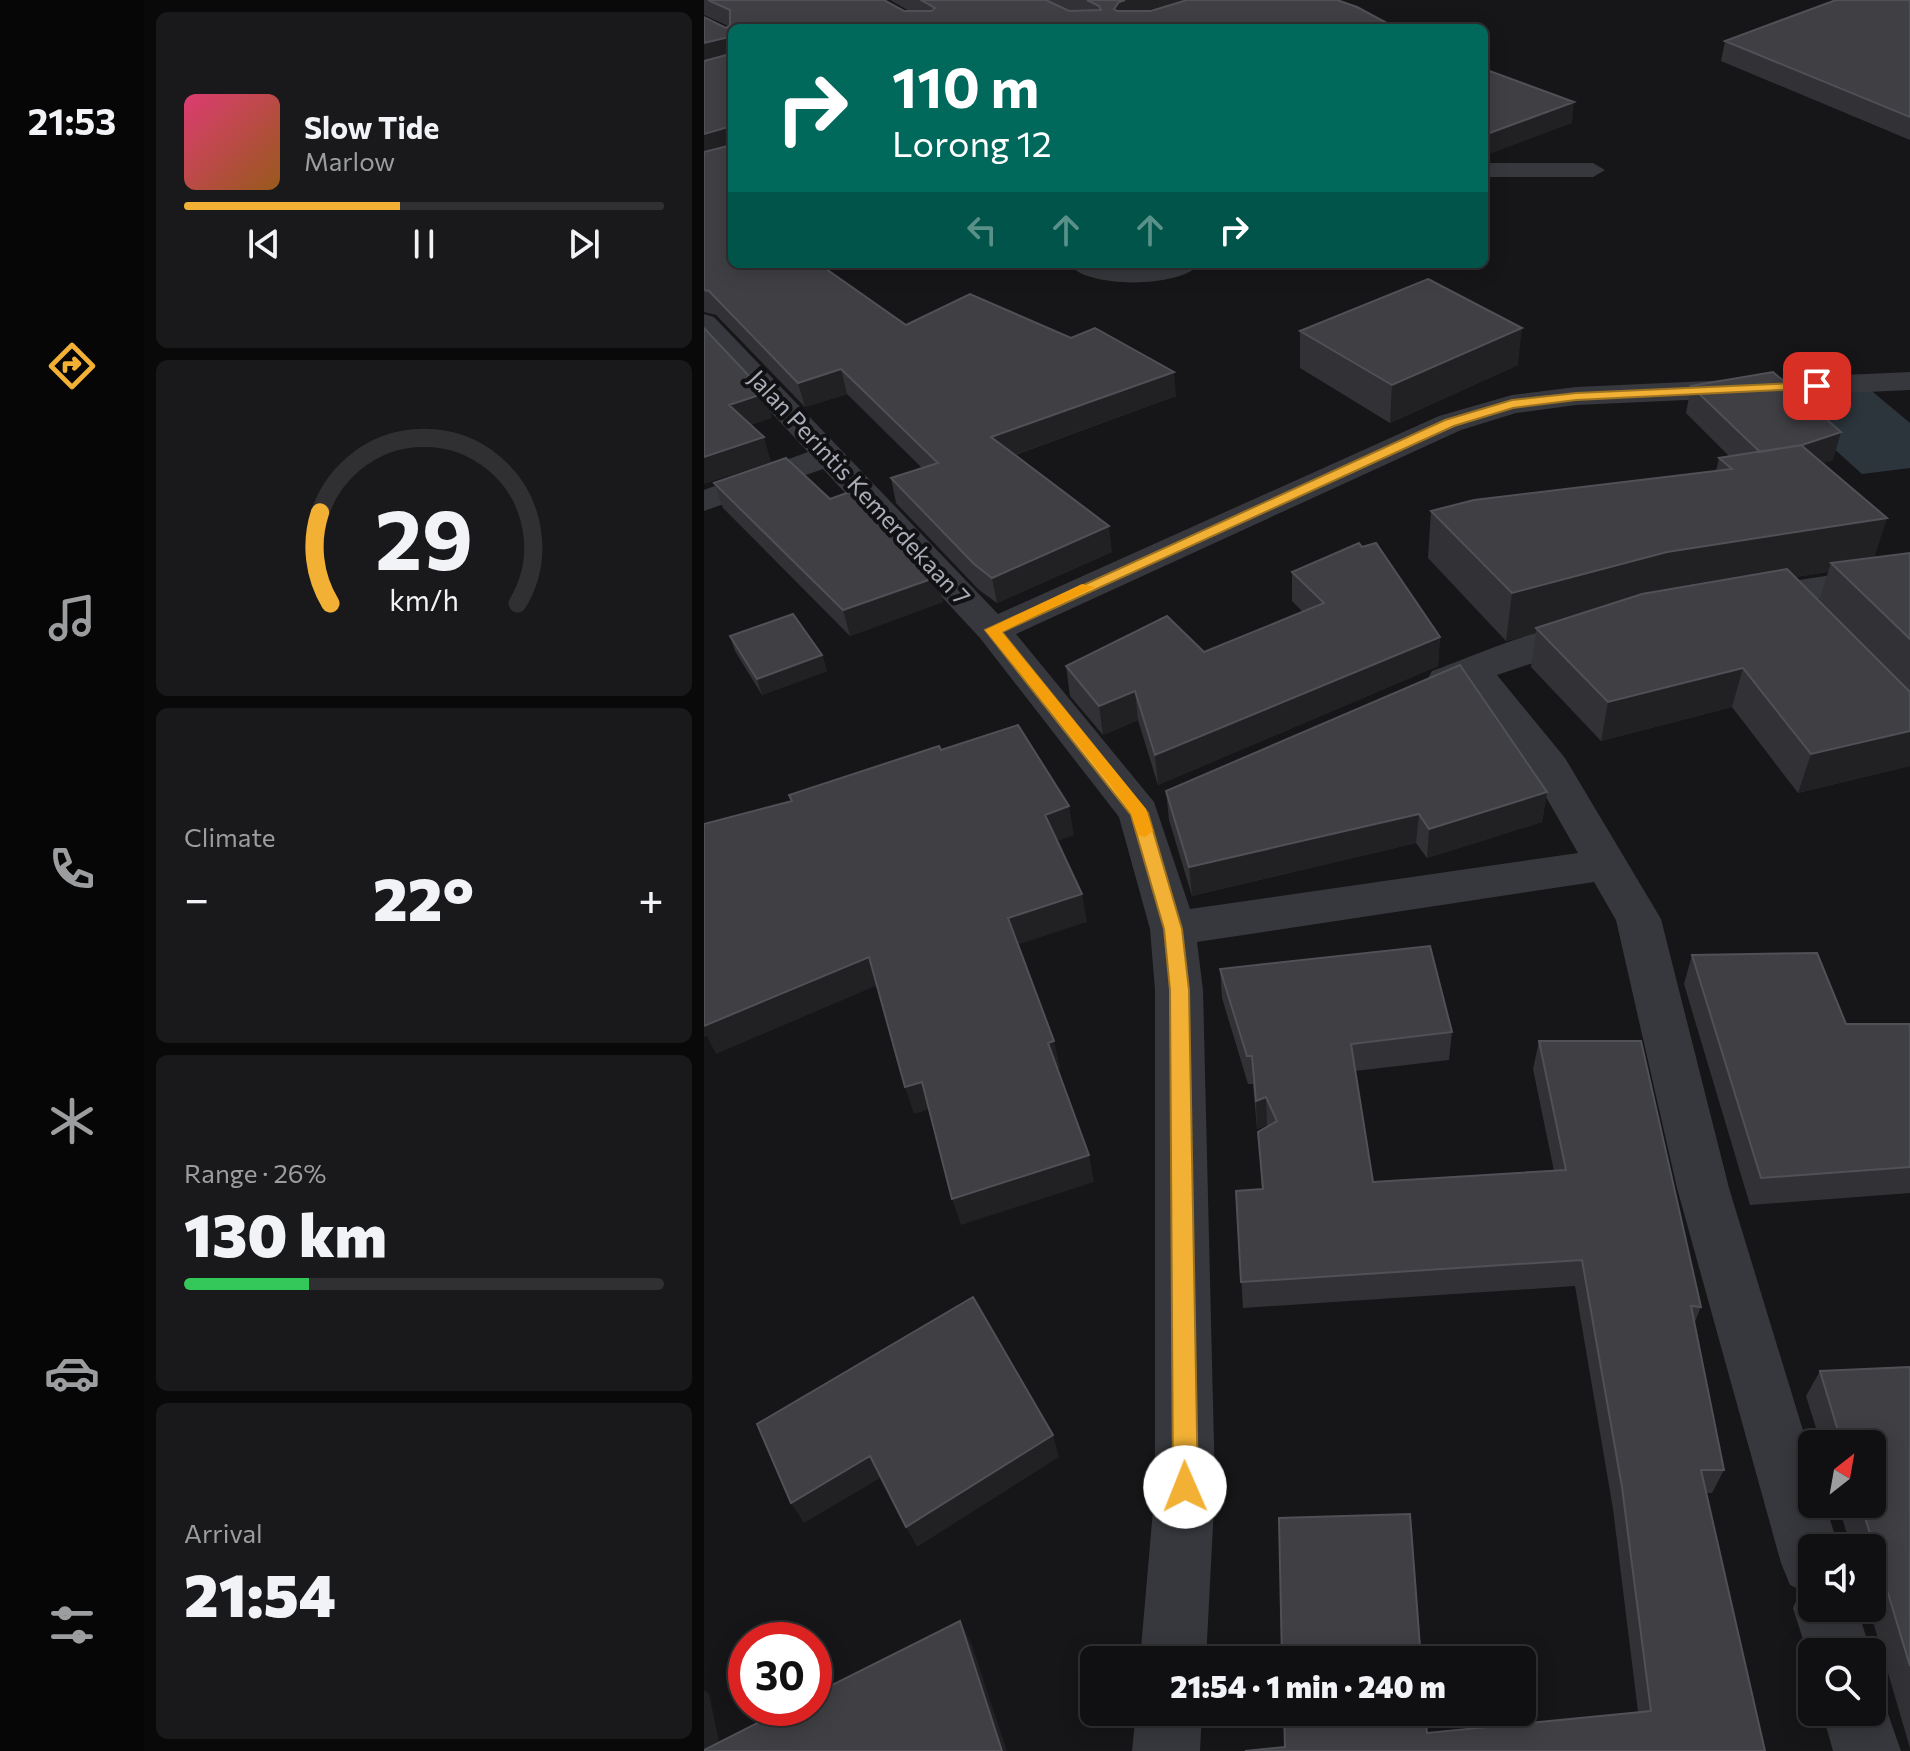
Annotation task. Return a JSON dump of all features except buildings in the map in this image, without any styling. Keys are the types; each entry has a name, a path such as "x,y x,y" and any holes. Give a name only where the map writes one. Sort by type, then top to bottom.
{"street":[{"path":"1488,170 1593,170"},
{"path":"1091,268 1144,275 1170,268"},
{"name":"Jalan Perintis Kemerdekaan 7","path":"704,323 831,455 1154,807 1179,990 1185,1487 1174,1646"},
{"path":"993,630 1450,423 1512,404 1576,396 1910,381"},
{"path":"704,501 831,455"},
{"path":"1710,606 1910,574"},
{"path":"1786,592 1817,624"},
{"path":"1416,692 1550,642 1621,624"},
{"path":"1472,670 1550,768 1638,919 1703,1188 1804,1534"},
{"path":"1173,929 1604,865"},
{"path":"1166,1751 1168,1726"},
{"path":"1859,1726 1867,1751"}],"shaded area":[{"path":"1867,387 1910,423 1910,468 1862,474 1774,395"}],"slow traffic":[{"path":"1088,587 993,630 1115,779 1139,813 1145,831"}],"route":[{"path":"1185,1487 1179,990 1173,929 1139,813 1115,779 993,630 1450,423 1512,404 1576,396 1817,386"}]}
